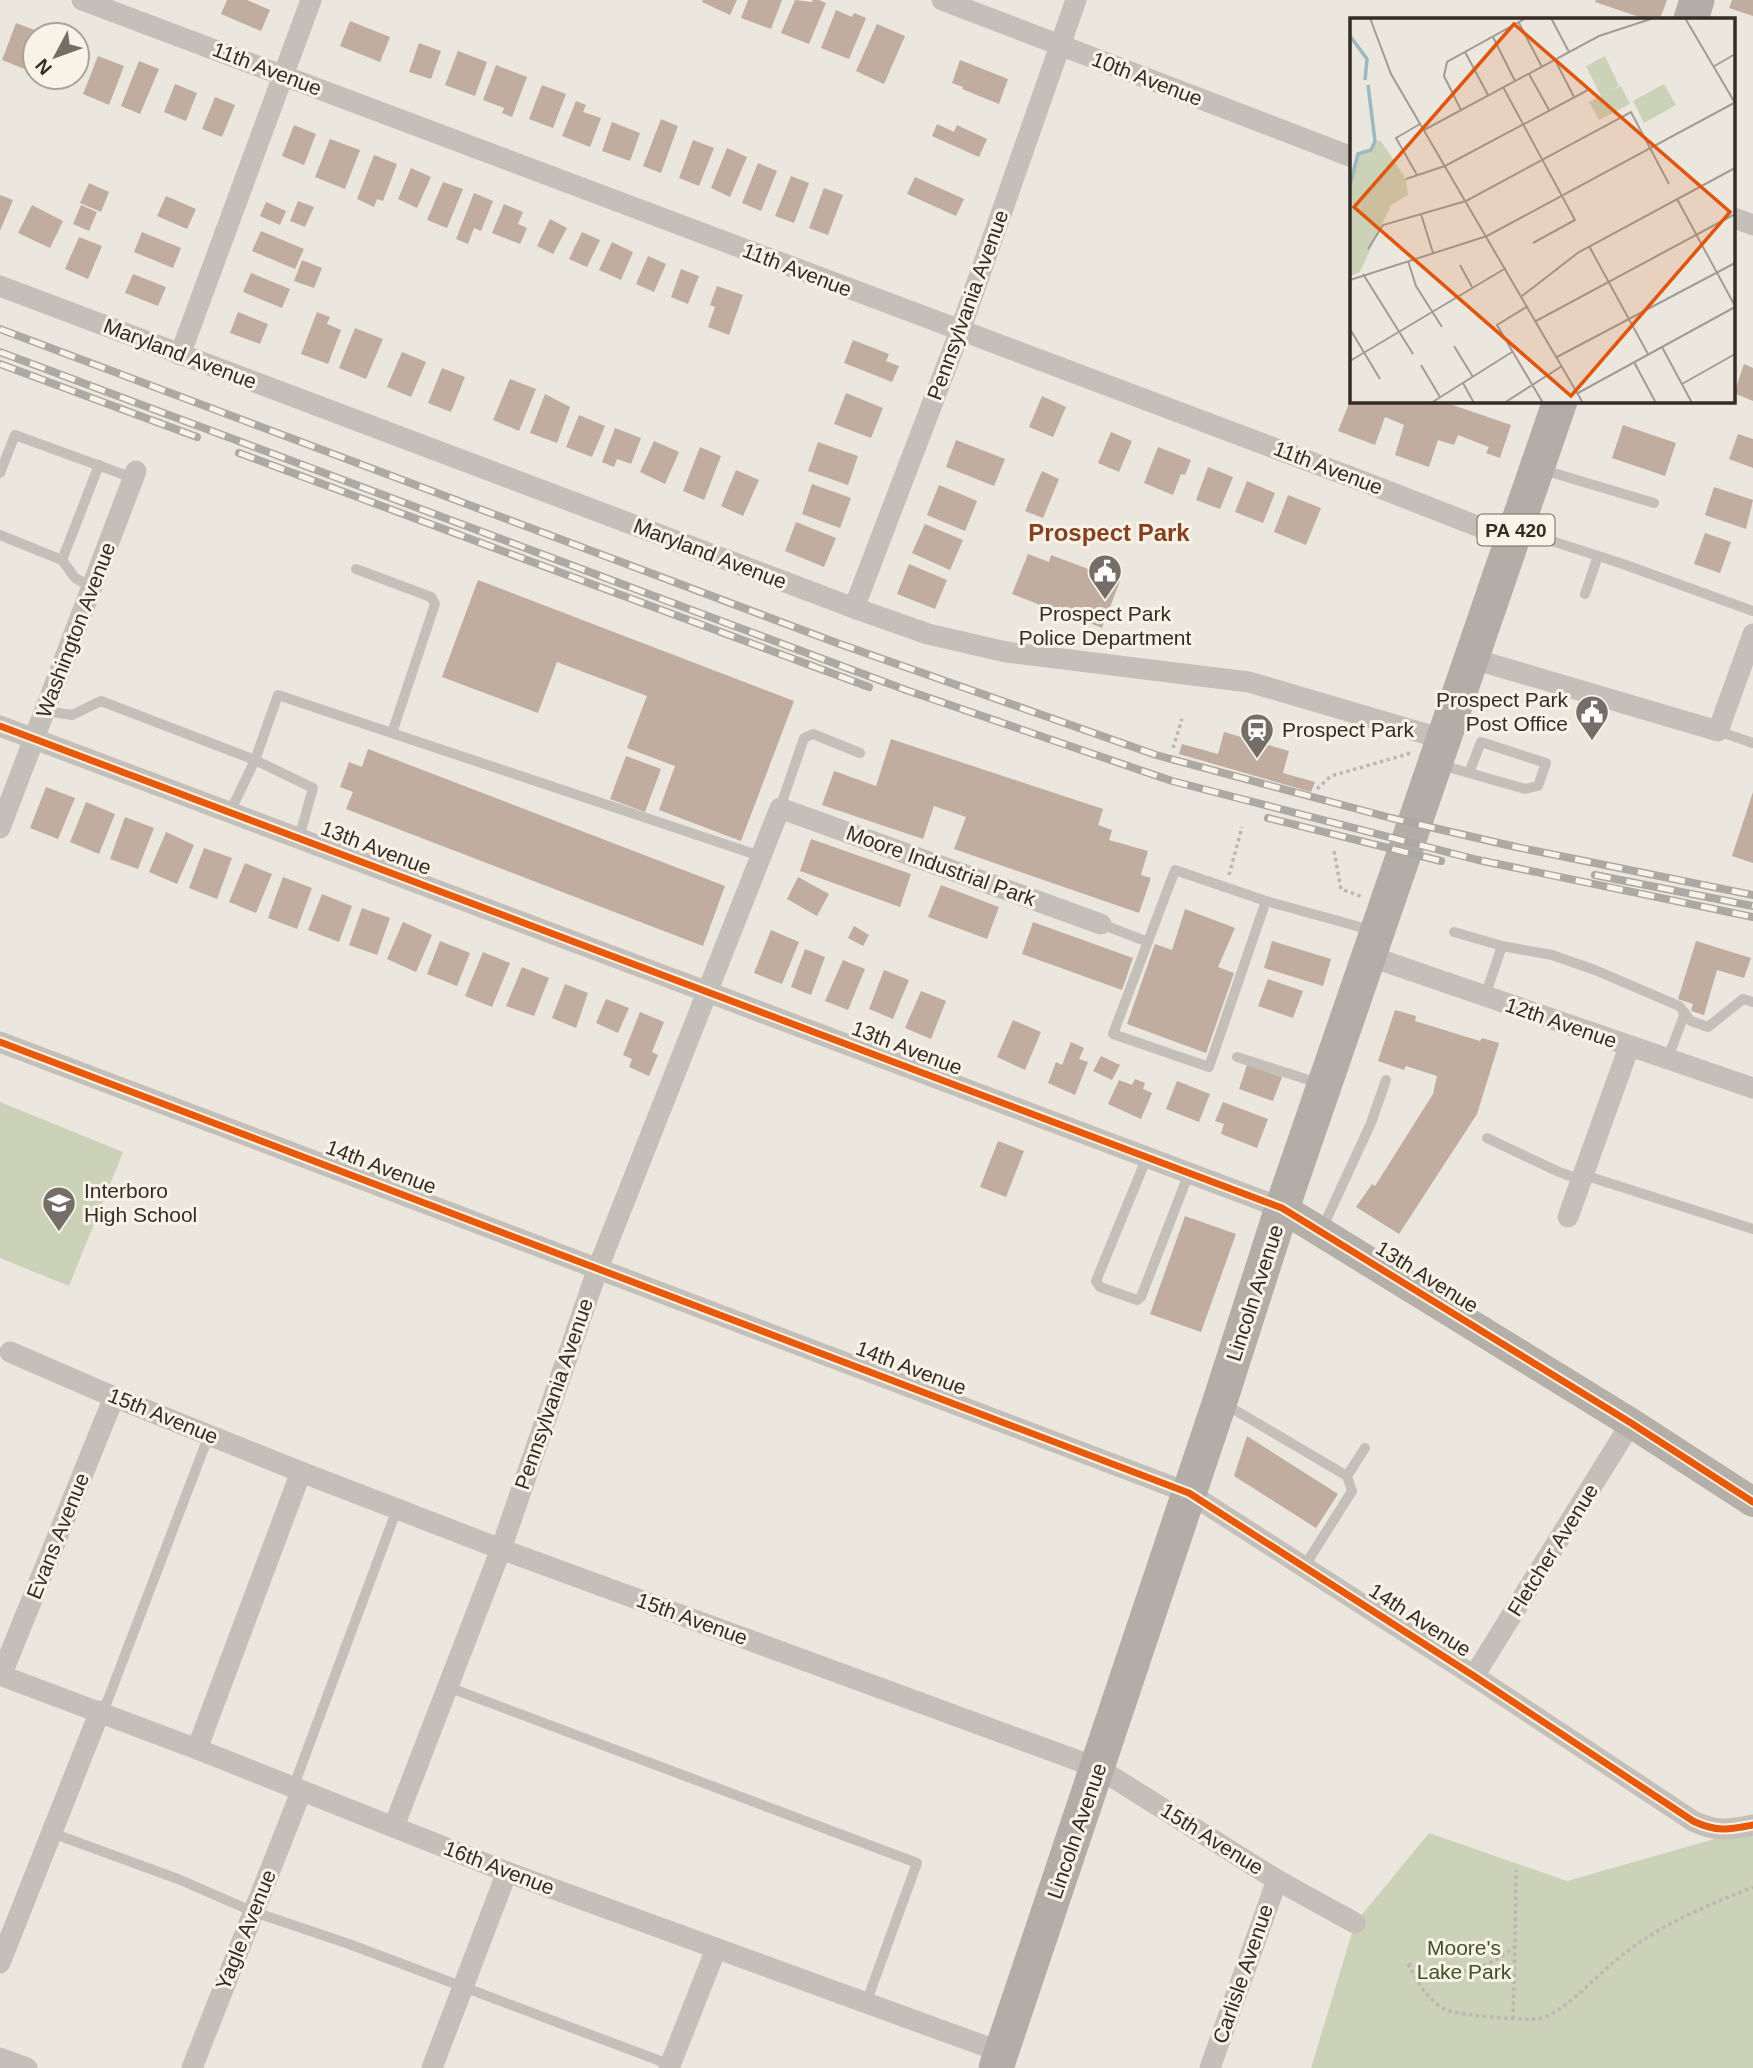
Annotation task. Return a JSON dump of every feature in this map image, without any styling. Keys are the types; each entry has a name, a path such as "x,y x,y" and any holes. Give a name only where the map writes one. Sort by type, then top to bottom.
{"main road":[{"path":"1690,18 1697,0"},
{"name":"Lincoln Avenue","path":"999,2060 1220,1401 1433,745 1470,658 1560,402"}],"street":[{"name":"11th Avenue","path":"82,0 960,331 1514,535"},
{"path":"180,355 311,0"},
{"name":"10th Avenue","path":"942,0 1350,156"},
{"name":"Pennsylvania Avenue","path":"854,608 960,331 1076,0"},
{"path":"1736,219 1753,225"},
{"name":"Maryland Avenue","path":"0,286 928,634 1006,652 1249,682 1433,745"},
{"name":"Washington Avenue","path":"0,828 135,474"},
{"path":"1470,658 1718,731 1751,648"},
{"name":"13th Avenue","path":"0,726 1282,1208 1631,1423 1753,1502"},
{"name":"Pennsylvania Avenue","path":"394,1826 501,1549 598,1268 780,808"},
{"name":"Moore Industrial Park","path":"780,808 1101,924"},
{"name":"12th Avenue","path":"1373,930 1485,996 1753,1088"},
{"name":"14th Avenue","path":"0,1042 1189,1493 1475,1676 1692,1821 1710,1829 1731,1830 1753,1825"},
{"path":"1568,1217 1629,1047"},
{"name":"15th Avenue","path":"10,1352 114,1397 501,1549 1098,1768 1277,1880 1354,1923"},
{"name":"Evans Avenue","path":"1,1675 114,1397"},
{"name":"Fletcher Avenue","path":"1475,1676 1631,1423"},
{"path":"197,1749 301,1472"},
{"name":"16th Avenue","path":"1,1675 100,1711 507,1872 866,2003 999,2060"},
{"path":"0,1964 100,1711"},
{"name":"Yagle Avenue","path":"192,2068 254,1912 297,1790"},
{"path":"432,2068 507,1872"},
{"name":"Carlisle Avenue","path":"1210,2068 1277,1880"},
{"path":"670,2066 716,1949"},
{"path":"0,2058 27,2068"}],"lane":[{"path":"0,473 15,435 99,466 135,474"},
{"path":"62,560 99,466"},
{"path":"1537,468 1654,503"},
{"path":"0,534 62,560 75,578 92,587"},
{"path":"1514,535 1598,556 1753,611"},
{"path":"1585,594 1598,556"},
{"path":"355,569 431,597 435,604 393,733"},
{"path":"230,812 255,760 278,695 760,856"},
{"path":"45,711 72,715 101,701 255,760 313,788 299,838"},
{"path":"1718,731 1753,743"},
{"path":"780,808 804,738 814,734 860,753"},
{"path":"1433,745 1469,773 1525,789 1538,786 1546,763 1481,742 1469,773"},
{"path":"1266,901 1209,1067 1113,1034 1175,870 1266,901 1373,930"},
{"path":"1101,924 1148,942"},
{"path":"1454,932 1502,946 1552,955 1595,970 1679,1006 1691,1021 1708,1027 1743,999 1753,1002"},
{"path":"1485,996 1502,946"},
{"path":"1667,1060 1685,1013"},
{"path":"1237,1057 1324,1085"},
{"path":"1321,1232 1371,1122 1385,1080"},
{"path":"1487,1138 1559,1172 1753,1228"},
{"path":"1147,1157 1096,1281 1100,1287 1137,1300 1141,1297 1189,1173"},
{"path":"1220,1401 1347,1476 1352,1491 1304,1566"},
{"path":"100,1711 107,1702 209,1435"},
{"path":"1347,1476 1365,1448"},
{"path":"297,1790 397,1509"},
{"path":"448,1687 917,1863 866,2003"},
{"path":"52,1833 178,1879 254,1912 349,1944 670,2066"}],"path":[{"path":"1173,748 1182,719"},
{"path":"1317,789 1331,776 1433,745"},
{"path":"1226,887 1242,827"},
{"path":"1334,851 1341,889 1373,930"},
{"path":"1513,2019 1516,1870"},
{"path":"1515,1946 1496,1961 1467,1970 1439,1973 1408,1964 1429,1996 1447,2011 1513,2019 1544,2018 1623,1954 1655,1932 1694,1911 1753,1886"}],"green space":[{"path":"0,1102 123,1152 69,1286 0,1258"},
{"name":"Moore's Lake Park","path":"1753,1828 1753,2068 1311,2068 1355,1923 1429,1833 1567,1881"}],"building":[{"path":"227,0 247,0 270,10 261,31 221,14"},
{"path":"737,0 730,15 702,2"},
{"path":"748,0 782,0 771,29 741,18"},
{"path":"795,0 819,0 826,3 809,44 781,33"},
{"path":"1667,0 1660,18 1642,18 1595,2"},
{"path":"1732,0 1753,0 1753,16 1729,8"},
{"path":"836,10 852,17 854,13 866,18 849,59 821,48"},
{"path":"350,21 390,37 380,62 340,46"},
{"path":"16,23 21,25 21,68 2,60"},
{"path":"877,24 905,36 884,84 856,71"},
{"path":"419,43 441,51 431,79 409,72"},
{"path":"458,51 487,62 475,96 445,85"},
{"path":"98,56 124,66 109,105 83,94 84,91 91,91 91,74"},
{"path":"960,60 1008,79 999,104 952,83"},
{"path":"139,61 159,69 140,114 121,106"},
{"path":"496,65 527,77 512,117 502,113 504,108 483,100"},
{"path":"175,84 197,93 186,121 164,112"},
{"path":"542,85 566,94 553,128 529,119"},
{"path":"215,97 235,105 222,137 202,129"},
{"path":"576,101 586,105 583,112 601,118 590,147 562,136"},
{"path":"661,119 678,126 661,173 643,166"},
{"path":"612,122 640,133 630,161 602,151"},
{"path":"937,124 954,132 957,125 987,139 979,157 932,136"},
{"path":"294,125 316,134 304,165 282,156"},
{"path":"330,139 360,150 345,189 315,177"},
{"path":"693,140 714,148 699,186 679,178"},
{"path":"727,148 747,157 730,197 711,188"},
{"path":"374,155 397,164 383,201 377,199 374,207 357,199"},
{"path":"758,163 777,171 761,211 742,203"},
{"path":"411,168 431,177 417,208 398,199"},
{"path":"791,176 809,183 794,223 775,216"},
{"path":"915,177 964,199 956,216 907,194"},
{"path":"443,182 463,189 447,228 427,220"},
{"path":"89,183 109,192 101,212 80,203"},
{"path":"824,188 843,195 828,235 809,228"},
{"path":"474,193 493,201 481,231 474,228 468,244 456,239"},
{"path":"0,195 13,200 0,231"},
{"path":"166,196 196,209 187,229 157,216"},
{"path":"298,201 314,207 305,227 290,221"},
{"path":"266,202 286,211 280,225 260,216"},
{"path":"504,204 523,212 518,224 527,228 520,244 492,233"},
{"path":"32,205 63,221 50,248 18,233"},
{"path":"81,205 97,212 89,231 73,224"},
{"path":"550,219 567,228 553,254 537,246"},
{"path":"261,231 304,249 295,269 252,251"},
{"path":"142,232 181,248 173,268 134,252"},
{"path":"582,232 600,240 587,267 569,259"},
{"path":"79,237 102,246 88,279 65,269"},
{"path":"612,242 633,252 621,280 599,270"},
{"path":"648,256 666,264 654,292 636,284"},
{"path":"302,260 322,268 314,288 294,281"},
{"path":"681,269 699,276 688,304 671,297"},
{"path":"251,273 290,289 282,308 243,292"},
{"path":"133,274 166,287 158,306 125,293"},
{"path":"717,286 743,295 729,335 708,327 715,307 710,305"},
{"path":"238,312 268,324 260,344 230,333"},
{"path":"317,312 330,317 327,324 341,330 328,364 301,354"},
{"path":"355,328 383,339 366,379 339,368"},
{"path":"853,340 889,354 886,361 899,366 892,382 844,363"},
{"path":"402,352 426,362 411,397 387,387"},
{"path":"1744,364 1753,368 1753,401 1736,394"},
{"path":"442,368 465,377 451,412 428,403"},
{"path":"510,379 536,389 519,431 493,420"},
{"path":"846,393 883,408 871,438 834,424"},
{"path":"545,394 570,407 557,443 530,433"},
{"path":"1042,396 1066,407 1053,437 1029,427"},
{"path":"1350,401 1444,402 1511,425 1500,458 1486,453 1489,447 1458,435 1454,445 1438,440 1429,467 1395,455 1404,425 1385,417 1375,445 1338,431"},
{"path":"579,415 605,426 592,457 566,447"},
{"path":"1623,425 1676,443 1665,476 1612,458"},
{"path":"615,428 641,438 631,464 617,459 614,467 602,462"},
{"path":"1111,432 1132,441 1119,472 1098,463"},
{"path":"1738,434 1753,439 1753,468 1729,459"},
{"path":"956,440 1005,459 994,486 946,467"},
{"path":"654,441 679,452 665,484 640,472"},
{"path":"818,442 858,456 848,485 808,471"},
{"path":"700,447 721,456 704,500 683,491"},
{"path":"1158,447 1191,460 1185,475 1181,474 1173,495 1144,483"},
{"path":"1208,467 1233,477 1220,509 1196,500"},
{"path":"736,470 759,480 743,516 721,506"},
{"path":"1042,471 1059,479 1043,518 1025,511"},
{"path":"1247,481 1275,493 1263,523 1235,512"},
{"path":"812,484 851,498 840,528 802,514"},
{"path":"939,485 977,501 965,531 927,515"},
{"path":"1714,487 1753,500 1746,529 1705,515"},
{"path":"1288,495 1321,508 1306,545 1274,532"},
{"path":"796,522 836,538 824,567 785,551"},
{"path":"925,524 963,540 950,570 912,553"},
{"path":"1705,533 1731,542 1720,573 1694,564"},
{"path":"1028,554 1049,562 1051,555 1120,581 1102,628 1063,613 1061,620 1049,616 1051,611 1012,594"},
{"path":"909,564 947,580 935,609 897,594"},
{"path":"478,580 794,701 741,841 659,810 675,766 627,748 647,696 557,662 538,713 442,677"},
{"path":"1224,732 1289,751 1283,773 1315,782 1311,792 1179,754 1182,744 1218,754"},
{"path":"891,739 1103,809 1098,825 1112,830 1109,840 1148,851 1141,875 1151,878 1139,913 954,849 966,817 934,806 923,839 822,805 834,771 876,786"},
{"path":"368,749 725,886 703,946 346,809 353,792 340,787 349,762 362,767"},
{"path":"626,756 661,769 645,812 610,799"},
{"path":"46,787 75,798 58,839 30,828"},
{"path":"1753,792 1753,863 1732,856"},
{"path":"86,802 115,814 99,854 70,842"},
{"path":"125,817 154,828 138,869 110,859"},
{"path":"166,832 194,845 177,884 149,872"},
{"path":"811,839 911,874 900,907 800,871"},
{"path":"204,848 232,858 217,899 189,888"},
{"path":"245,863 272,874 256,913 229,902"},
{"path":"283,877 312,888 297,929 268,918"},
{"path":"798,877 829,894 817,916 787,899"},
{"path":"941,885 999,907 987,939 928,917"},
{"path":"322,894 352,906 339,942 308,930"},
{"path":"362,908 390,918 377,955 349,945"},
{"path":"1185,909 1235,928 1218,967 1234,973 1206,1053 1127,1024 1155,944 1172,950"},
{"path":"403,922 432,935 416,972 387,959"},
{"path":"1033,922 1133,958 1122,990 1022,954"},
{"path":"854,926 869,935 863,946 848,938"},
{"path":"771,930 799,942 782,984 754,973"},
{"path":"440,941 470,953 457,986 427,974"},
{"path":"1272,941 1331,959 1323,986 1264,968"},
{"path":"1696,941 1751,958 1744,978 1717,970 1704,1015 1691,1011 1693,1004 1678,999"},
{"path":"805,949 825,957 811,995 791,987"},
{"path":"483,952 510,963 492,1007 465,996"},
{"path":"843,960 865,969 848,1010 825,1001"},
{"path":"522,967 549,978 534,1016 506,1006"},
{"path":"884,970 909,980 893,1019 869,1009"},
{"path":"1268,979 1303,991 1293,1018 1258,1006"},
{"path":"565,984 588,993 576,1028 552,1018"},
{"path":"921,991 946,1001 931,1039 905,1028"},
{"path":"606,999 629,1008 618,1033 596,1023"},
{"path":"1395,1010 1416,1016 1415,1021 1480,1041 1482,1038 1499,1043 1477,1114 1399,1234 1356,1207 1372,1184 1375,1186 1433,1094 1437,1076 1406,1066 1404,1070 1378,1061"},
{"path":"640,1012 664,1022 652,1052 658,1055 649,1076 629,1067 632,1059 623,1055"},
{"path":"1013,1020 1041,1032 1025,1070 997,1057"},
{"path":"1071,1042 1084,1048 1079,1059 1088,1062 1075,1095 1048,1083 1056,1062 1062,1065"},
{"path":"1101,1056 1120,1065 1112,1080 1093,1071"},
{"path":"1247,1065 1282,1077 1273,1101 1239,1089"},
{"path":"1135,1079 1145,1083 1143,1089 1152,1093 1141,1119 1108,1104 1119,1080 1132,1085"},
{"path":"1177,1081 1210,1094 1199,1122 1166,1109"},
{"path":"1223,1102 1268,1119 1257,1148 1221,1134 1224,1124 1215,1121"},
{"path":"998,1141 1024,1151 1006,1197 980,1187"},
{"path":"1185,1216 1236,1234 1201,1332 1150,1314"},
{"path":"1247,1436 1338,1494 1316,1528 1234,1476"}],"railway":[{"path":"0,329 837,643 1156,755 1391,818 1516,847 1753,895"},
{"path":"0,352 906,690 1172,781 1478,860 1753,917"},
{"path":"0,364 197,437"},
{"path":"239,453 869,687"},
{"path":"1268,818 1441,861"},
{"path":"1595,875 1753,906"}],"cycle path":[{"path":"0,726 1282,1208 1631,1423 1753,1502"},
{"path":"0,1042 1189,1493 1693,1821 1722,1829 1753,1825"}],"place":[{"name":"Prospect Park Police Department","path":"1105,601"},
{"name":"Prospect Park Post Office","path":"1592,742"},
{"name":"Prospect Park","path":"1257,760"},
{"name":"Interboro High School","path":"59,1233"}],"district":[{"name":"Prospect Park","path":"1109,533"}]}
